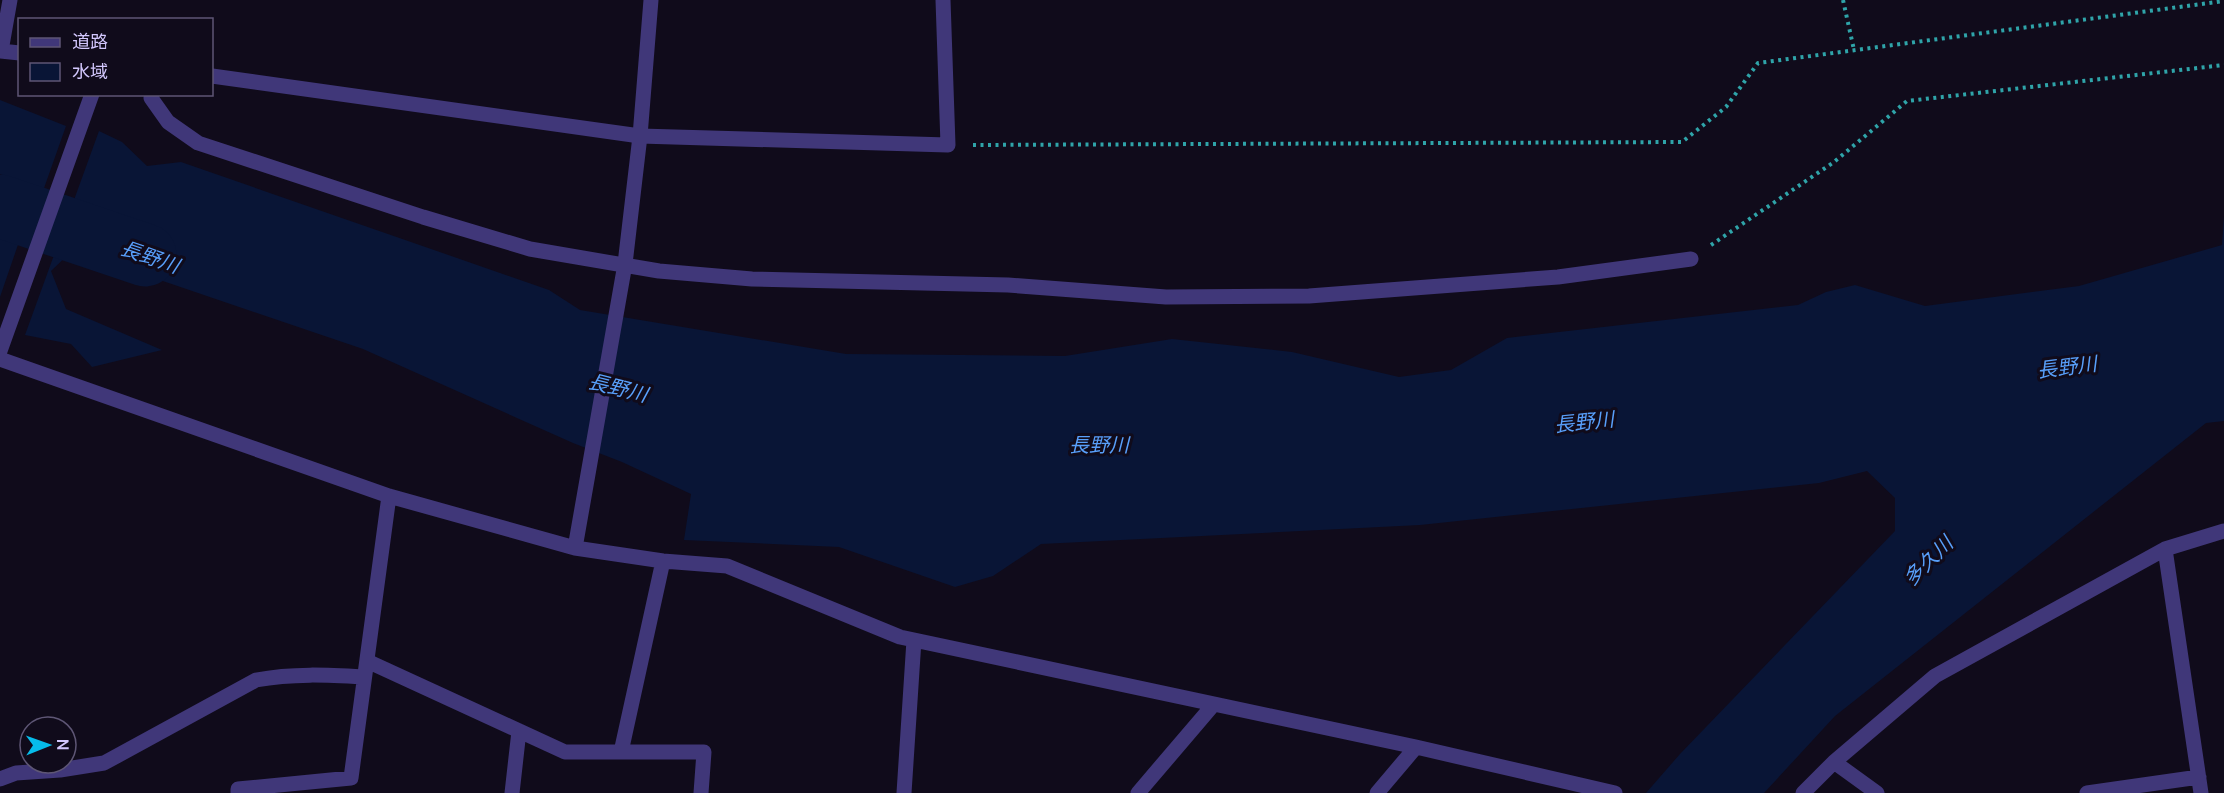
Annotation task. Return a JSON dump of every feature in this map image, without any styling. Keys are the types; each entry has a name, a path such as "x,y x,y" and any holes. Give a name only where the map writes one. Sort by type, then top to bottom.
{"street":[{"path":"10,0 1,51 18,54"},
{"path":"575,548 625,264 640,136 651,0"},
{"path":"213,76 640,136 948,145 943,0"},
{"path":"0,351 91,96"},
{"path":"152,96 168,122 198,143 423,217 530,249 658,271 752,279 1008,285 1167,297 1309,296 1558,277 1691,259"},
{"path":"0,359 389,496 575,548 663,561 727,566 900,637 1416,747 1615,793"},
{"path":"238,793 238,789 351,778 389,496"},
{"path":"1803,793 1834,762 1935,676 2165,549 2224,531"},
{"path":"2165,549 2200,793"},
{"path":"621,752 663,561"},
{"path":"904,793 914,640"},
{"path":"366,661 565,752 704,752 701,793"},
{"path":"0,779 16,773 60,770 104,763 256,680 282,675 308,674 364,677"},
{"path":"1138,793 1214,704"},
{"path":"512,793 519,730"},
{"path":"1377,793 1416,747"},
{"path":"1834,762 1877,793"},
{"path":"2088,793 2199,777"}],"path":[{"path":"1844,0 1854,50"},
{"path":"948,145 1682,142 1726,107 1758,63 2224,1"},
{"path":"1691,259 1834,162 1907,101 2224,65"}],"water":[{"path":"0,100 66,126 43,191 0,174"},
{"name":"多久川","path":"99,131 122,142 147,166 181,162 549,290 580,310 846,354 1065,356 1172,339 1292,352 1399,377 1451,370 1507,338 1798,305 1826,292 1855,285 1925,306 2079,286 2222,245 2224,216 2224,421 2206,423 1835,716 1764,793 1646,793 1680,754 1895,531 1895,498 1867,471 1819,483 1420,525 1041,544 993,576 955,587 839,547 684,540 691,494 363,349 157,279 75,248 51,271 66,309 162,350 92,367 71,344 25,335"},
{"path":"0,226 21,236 0,297"}],"waterway":[{"name":"長野川","path":"0,206 145,255"}]}
